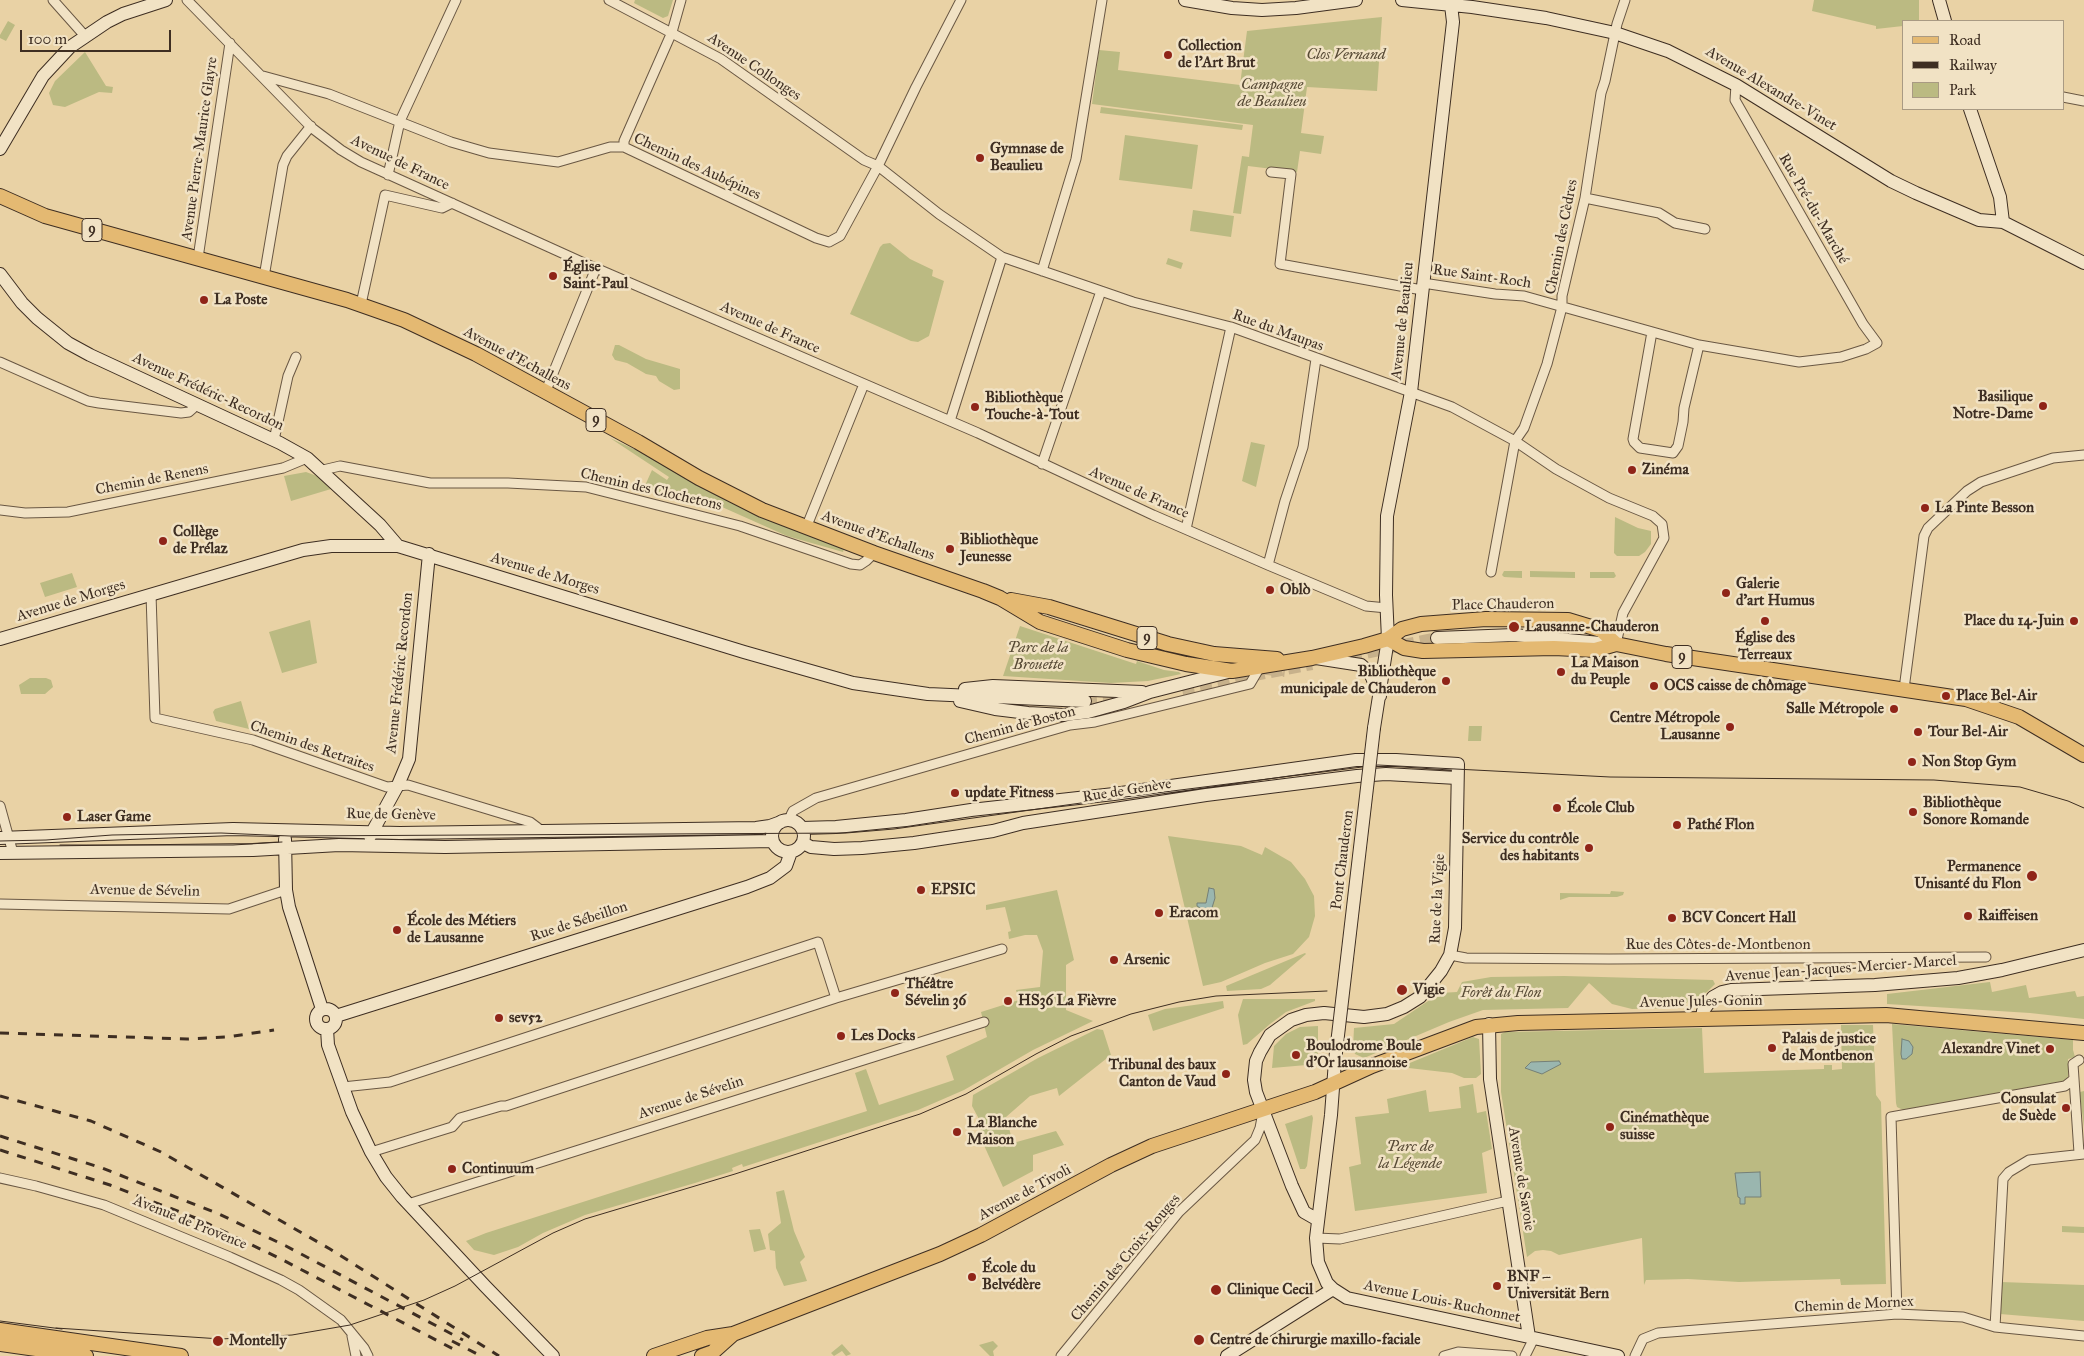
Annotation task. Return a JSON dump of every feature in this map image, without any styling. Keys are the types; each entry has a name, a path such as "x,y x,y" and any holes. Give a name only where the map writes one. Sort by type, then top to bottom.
{"main road":[{"name":"Avenue d'Echallens","path":"0,196 45,216 361,304 431,331 638,442 716,487 762,510 874,553 1000,598 1049,607 1163,651 1232,671 1298,661"},
{"name":"Place Chauderon","path":"1298,661 1388,639 1402,629 1421,624 1486,619 1568,620 1600,630 1616,644"},
{"name":"9","path":"1388,639 1404,648 1423,651 1554,648 1596,650 1616,644 1666,654 1966,699 2019,717 2084,756"},
{"name":"Avenue d'Echallens","path":"1163,651 1298,661"},
{"name":"Avenue Jules-Gonin","path":"1334,1084 1372,1066 1476,1027 1489,1024 1896,1015 2082,1033"},
{"name":"Avenue de Tivoli","path":"654,1356 707,1338 733,1334 940,1254 981,1235 1111,1165 1152,1146 1334,1084"},
{"path":"0,1330 41,1334 181,1356"},
{"name":"Avenue de Tivoli","path":"702,1356 713,1352 733,1334"},
{"path":"0,1344 86,1356"}],"street":[{"path":"53,0 85,36"},
{"path":"0,149 43,76 70,47 123,14 166,0"},
{"name":"Avenue de France","path":"188,0 311,126 341,150 361,162 596,268 950,421 1268,565 1366,606 1387,608"},
{"path":"388,175 400,121 456,0"},
{"name":"Avenue Collonges","path":"609,0 721,59 864,160 878,166"},
{"path":"624,147 624,141 672,32 681,0"},
{"path":"878,166 961,0"},
{"path":"1042,271 1076,159 1102,0"},
{"path":"1185,0 1232,8 1262,10 1296,8 1356,0"},
{"name":"Avenue Alexandre-Vinet","path":"1402,0 1546,18 1615,33 1668,51 1736,85 1907,189 1979,220 2003,222"},
{"name":"Chemin des Cèdres","path":"1491,572 1515,441 1524,428 1547,364 1562,306 1562,296 1585,198 1601,93 1625,0"},
{"path":"1939,0 1945,20"},
{"name":"Avenue de Beaulieu","path":"1388,639 1387,516 1411,392 1453,22 1451,5"},
{"name":"Avenue Pierre-Maurice Glayre","path":"198,258 230,43"},
{"name":"Chemin des Aubépines","path":"261,76 329,94 451,142 489,153 558,162 610,147 624,147 816,238 829,242 840,236 878,166"},
{"name":"Rue Pré-du-Marché","path":"1736,85 1735,100 1863,324 1877,343"},
{"path":"2064,97 2084,101"},
{"path":"1970,110 2000,197 2003,222 2084,263"},
{"path":"264,277 284,165 287,156 311,126"},
{"name":"Rue du Maupas","path":"878,166 939,214 1002,257 1145,305 1231,328 1411,392 1466,414 1515,441 1556,469 1609,498 1653,516 1662,524 1664,531 1661,545 1637,584 1623,613 1616,644"},
{"name":"Rue Saint-Roch","path":"1270,172 1291,174 1280,264 1422,286 1524,296 1699,345 1799,362 1841,356 1866,349 1877,343"},
{"path":"361,304 385,195 442,208 452,203"},
{"path":"1585,198 1661,214 1675,223 1705,229"},
{"path":"950,421 1002,257"},
{"path":"545,393 596,268"},
{"name":"Avenue Frédéric-Recordon","path":"0,274 22,303 68,343 274,440 307,458 323,470 380,525 398,546"},
{"path":"1042,464 1101,291"},
{"path":"1186,529 1231,328"},
{"path":"1652,332 1633,439 1640,448 1672,454 1678,446 1684,408 1699,345"},
{"path":"274,440 288,376 296,357"},
{"path":"1268,565 1285,501 1304,447 1316,359"},
{"path":"0,362 88,401 181,413 189,412 198,404"},
{"path":"806,528 864,384"},
{"path":"1904,689 1924,536 1928,528 1967,491 1981,482 2053,458 2084,455"},
{"name":"Chemin de Renens","path":"0,510 25,513 68,512 283,468 307,458"},
{"name":"Chemin des Clochetons","path":"323,470 340,466 430,483 508,483 586,487 740,526 851,564 860,565 874,553"},
{"name":"Avenue de Morges","path":"0,639 303,550 330,546 398,546 822,675 881,688 928,694 995,709 1028,713 1064,714 1089,701 1150,692 1232,671"},
{"name":"Avenue Frédéric Recordon","path":"366,845 398,785 409,759 429,554"},
{"name":"Chemin des Retraites","path":"151,594 155,718 253,740 383,786 408,785 530,822 542,831"},
{"name":"9","path":"1437,638 1514,635 1616,644"},
{"name":"Pont Chauderon","path":"1334,1084 1335,1060 1374,728 1388,639"},
{"path":"1312,658 1361,665 1370,673 1380,696"},
{"name":"Chemin de Boston","path":"791,824 791,815 794,811 816,798 1070,725 1095,722 1250,684 1260,667"},
{"name":"Avenue de Morges","path":"928,694 993,686 1089,701 1124,702 1150,692"},
{"name":"Rue de Genève","path":"5,838 210,830 372,831 400,833 756,828 791,824 836,827 1114,794 1356,760 1396,760 1458,764"},
{"name":"Rue de la Vigie","path":"1263,1109 1255,1086 1256,1061 1270,1035 1281,1026 1299,1017 1315,1014 1364,1017 1395,1011 1420,997 1428,989 1450,955 1455,928 1458,764"},
{"name":"Rue de Genève","path":"803,843 811,847 834,849 914,842 993,831 1023,823 1206,795 1357,776 1386,774 1458,778"},
{"path":"0,806 6,853"},
{"path":"791,824 804,838 803,843 791,852 780,850 773,842 773,832 791,824"},
{"path":"285,831 286,890 291,914 322,1009"},
{"name":"Rue de Genève","path":"6,853 366,845 445,847 773,842"},
{"name":"Rue de Sébeillon","path":"336,1016 770,878 786,866 791,852"},
{"name":"Avenue de Sévelin","path":"0,904 229,909 286,890"},
{"path":"343,1087 390,1082 818,942 836,998"},
{"path":"371,1152 452,1127 460,1118 500,1106 506,1106 836,998 1002,949"},
{"name":"Avenue Jean-Jacques-Mercier-Marcel","path":"1702,1018 1703,1011 1713,997 1731,990 1875,985 1958,978 2002,970 2084,950"},
{"name":"Rue des Côtes-de-Montbenon","path":"1450,955 1466,958 1613,959 1986,957"},
{"path":"322,1009 329,1009 336,1016 333,1026 327,1029 320,1028 316,1022 316,1015 322,1009"},
{"name":"Avenue de Sévelin","path":"408,1204 984,1022"},
{"name":"Avenue de Savoie","path":"1489,1024 1490,1079 1508,1201 1532,1338"},
{"path":"327,1029 328,1045 356,1121 386,1177 408,1204 553,1356"},
{"path":"1995,1327 2003,1179 2008,1172 2029,1160 2082,1153 2073,1064 2080,1060"},
{"path":"1898,1314 1891,1117 2065,1086 2074,1079"},
{"path":"1227,1356 1242,1352 1333,1289 1327,1283 1318,1262 1316,1238 1334,1084"},
{"path":"1263,1109 1292,1186 1304,1212 1318,1220"},
{"name":"Chemin des Croix-Rouges","path":"1062,1356 1179,1212 1255,1140 1260,1128 1263,1109"},
{"name":"Avenue de Provence","path":"0,1178 36,1186 104,1206 230,1257 299,1290 341,1320 364,1348 368,1356"},
{"path":"1316,1238 1340,1239 1508,1201"},
{"name":"Avenue Louis-Ruchonnet","path":"1333,1289 1347,1298 1618,1356"},
{"name":"Chemin de Mornex","path":"1635,1356 1644,1339 1658,1333 1898,1314 1963,1318 1995,1327 2084,1336"},
{"path":"351,1333 356,1356"},
{"name":"Avenue de Provence","path":"351,1333 362,1356"},
{"path":"1525,1356 1532,1338"},
{"path":"1444,1356 1458,1352 1512,1356"}],"green space":[{"path":"635,0 673,0 668,16 663,18 634,3"},
{"path":"1814,0 1919,0 1919,20 1902,20 1902,26 1876,29 1876,26 1812,11"},
{"name":"Campagne de Beaulieu","path":"1382,17 1377,91 1307,87 1301,133 1324,136 1321,154 1300,151 1297,172 1248,166 1241,214 1233,213 1242,156 1249,157 1253,125 1092,104 1099,50 1120,52 1118,70 1240,85 1247,31"},
{"path":"8,21 15,25 6,41 0,38 0,35"},
{"path":"85,52 106,86 113,87 112,93 99,92 65,107 53,105 49,93 55,81"},
{"path":"1101,107 1243,125 1242,130 1100,113"},
{"path":"1125,135 1198,145 1192,189 1119,180"},
{"path":"1193,210 1234,216 1231,237 1190,231"},
{"path":"890,243 910,259 933,270 932,276 944,281 929,336 918,342 911,341 850,314 880,247 883,244"},
{"path":"1168,258 1183,263 1181,269 1166,264"},
{"path":"615,345 619,345 646,359 680,369 680,389 674,390 659,381 656,376 646,374 627,363 615,360 612,355"},
{"path":"610,438 636,450 731,503 783,526 844,549 843,552 787,536 722,507 719,511 643,490 652,470 667,480 669,477"},
{"path":"1251,442 1265,445 1256,487 1242,481"},
{"path":"306,472 317,476 331,489 291,501 284,476"},
{"path":"1615,517 1638,528 1651,531 1651,544 1645,552 1639,556 1617,556 1614,553"},
{"path":"1504,571 1522,571 1522,578 1504,577 1502,575"},
{"path":"1530,571 1575,572 1575,578 1530,577"},
{"path":"1590,572 1614,572 1616,576 1614,578 1590,578"},
{"path":"72,573 77,587 45,597 40,583"},
{"path":"310,620 317,663 282,673 269,632"},
{"name":"Parc de la Brouette","path":"1020,626 1136,664 1137,661 1181,674 1148,681 1111,683 1003,676"},
{"path":"30,678 46,678 51,680 53,687 45,694 21,694 19,685"},
{"path":"241,701 249,729 216,721 213,712 215,709"},
{"path":"1469,726 1482,726 1481,741 1468,741"},
{"path":"1168,836 1241,846 1262,855 1265,847 1291,862 1305,879 1314,896 1315,916 1309,937 1293,954 1265,963 1221,982 1203,986"},
{"path":"1057,890 1074,960 1066,965 1066,1010 1093,1021 1033,1050 964,1090 918,1110 743,1167 742,1164 732,1168 733,1171 695,1183 585,1215 543,1233 518,1247 494,1255 474,1250 466,1241 867,1111 855,1073 866,1069 879,1105 954,1080 946,1056 987,1037 981,1012 1019,1000 1016,990 1040,987 1043,951 1037,935 1025,935 1009,939 1008,932 1011,931 1005,907 986,910 986,905"},
{"path":"1611,891 1624,892 1623,895 1617,897 1569,897 1560,900 1560,893 1610,894"},
{"path":"1305,953 1270,985 1261,989 1227,991 1226,986"},
{"name":"Forêt du Flon","path":"1564,976 1713,980 1715,984 1707,992 1677,1008 1632,1009 1612,1004 1589,983 1568,1008 1483,1010 1449,1022 1364,1058 1355,1054 1353,1048 1354,1028 1394,1024 1440,993 1457,992 1462,982 1491,977"},
{"path":"1990,982 1992,992 2026,985 2029,998 2075,991 2077,997 2084,996 2084,1019 2030,1013 1887,1004 1887,994"},
{"path":"1243,999 1315,999 1315,1001 1286,1012 1247,1044 1243,1045 1238,1015"},
{"path":"1223,1001 1224,1008 1153,1031 1148,1015 1165,1009"},
{"path":"1892,1024 2073,1040 2075,1057 2068,1059 2068,1078 2064,1081 1903,1110 1897,1107 1896,1103"},
{"path":"1841,1025 1873,1025 1876,1095 1881,1102 1886,1284 1841,1285 1840,1279 1739,1282 1688,1279 1646,1280 1644,1285 1642,1238 1559,1255 1551,1251 1535,1251 1527,1257 1501,1092 1501,1034 1505,1032 1702,1028 1704,1073 1824,1069 1824,1065 1832,1065 1832,1070 1842,1069"},
{"name":"Boulodrome Boule d'Or lausannoise","path":"1318,1026 1318,1064 1272,1068 1274,1046 1286,1034 1300,1027"},
{"path":"1097,1029 1103,1030 1111,1055 1059,1096 1057,1088 1030,1096 1006,1117 1013,1143 1056,1131 1064,1145 1033,1155 1033,1171 1003,1187 982,1141 979,1119 972,1106 973,1095 1038,1058"},
{"path":"1473,1037 1479,1039 1481,1074 1476,1078 1464,1078 1452,1073 1400,1067"},
{"name":"Parc de la Légende","path":"1473,1084 1477,1113 1486,1111 1492,1149 1482,1153 1487,1193 1355,1211 1349,1167 1361,1164 1355,1117 1389,1113 1387,1099 1426,1090 1429,1112 1461,1108 1459,1087"},
{"path":"2084,1091 2084,1127 2080,1092"},
{"path":"1312,1115 1307,1166 1305,1169 1300,1169 1285,1124"},
{"path":"784,1190 794,1231 805,1257 800,1262 807,1281 784,1286 776,1268 775,1251 770,1250 768,1234 781,1223 776,1192"},
{"path":"2062,1226 2084,1227 2084,1233 2062,1232"},
{"path":"760,1229 766,1249 754,1252 749,1230"},
{"path":"2001,1282 2084,1285 2084,1321 2000,1314"},
{"path":"993,1341 998,1346 993,1351 994,1356 990,1356 979,1345"},
{"path":"842,1344 851,1354 846,1356 842,1351 834,1356 831,1353"}],"water":[{"path":"1209,888 1214,889 1215,898 1211,911 1208,913 1197,906 1197,903 1206,903"},
{"path":"1902,1039 1909,1041 1913,1047 1912,1054 1906,1059 1902,1059 1901,1054"},
{"path":"1559,1061 1561,1064 1542,1074 1525,1068 1531,1062"},
{"path":"1760,1172 1761,1197 1745,1197 1745,1204 1740,1204 1735,1173"}],"tunnel":[{"path":"1332,660 1437,638"},
{"path":"1159,651 1206,661 1285,670"},
{"path":"1182,689 1312,664"},
{"path":"1085,701 1130,697"}],"tram line":[{"path":"0,841 112,835 221,833 290,836 846,833 894,829 1378,765 1610,777 1934,780 2020,787 2068,801 2084,808"},
{"path":"60,845 233,845 282,842"},
{"path":"56,1328 221,1339 292,1335 350,1325 424,1300 455,1286 553,1233 585,1219 735,1174 920,1114 966,1094 1071,1036 1131,1014 1179,1002 1216,996 1327,991"},
{"path":"0,1321 62,1329"}],"railway":[{"path":"0,1033 187,1039 227,1037 274,1030"},
{"path":"0,1096 91,1121 161,1152 330,1249 499,1356"},
{"path":"0,1136 102,1168 219,1214 286,1246 463,1340"},
{"path":"0,1150 110,1185 198,1219 281,1259 459,1352"},
{"path":"452,1341 481,1356"}],"place":[{"name":"Collection de l’Art Brut","path":"1168,55"},
{"name":"Gymnase de Beaulieu","path":"980,158"},
{"name":"Église Saint-Paul","path":"553,276"},
{"name":"La Poste","path":"204,300"},
{"name":"Basilique Notre-Dame","path":"2043,406"},
{"name":"Bibliothèque Touche-à-Tout","path":"975,407"},
{"name":"Zinéma","path":"1632,470"},
{"name":"La Pinte Besson","path":"1925,508"},
{"name":"Collège de Prélaz","path":"163,541"},
{"name":"Bibliothèque Jeunesse","path":"950,549"},
{"name":"Oblò","path":"1270,590"},
{"name":"Galerie d'art Humus","path":"1726,593"},
{"name":"Église des Terreaux","path":"1765,621"},
{"name":"Place du 14-Juin","path":"2074,621"},
{"name":"Lausanne-Chauderon","path":"1514,627"},
{"name":"La Maison du Peuple","path":"1561,672"},
{"name":"Bibliothèque municipale de Chauderon","path":"1446,681"},
{"name":"OCS caisse de chômage","path":"1654,686"},
{"name":"Place Bel-Air","path":"1946,696"},
{"name":"Salle Métropole","path":"1894,709"},
{"name":"Centre Métropole Lausanne","path":"1730,727"},
{"name":"Tour Bel-Air","path":"1918,732"},
{"name":"Non Stop Gym","path":"1912,762"},
{"name":"update Fitness","path":"955,793"},
{"name":"École Club","path":"1557,808"},
{"name":"Bibliothèque Sonore Romande","path":"1913,812"},
{"name":"Laser Game","path":"67,817"},
{"name":"Pathé Flon","path":"1677,825"},
{"name":"Service du contrôle des habitants","path":"1589,848"},
{"name":"Permanence Unisanté du Flon","path":"2032,876"},
{"name":"EPSIC","path":"921,890"},
{"name":"Eracom","path":"1159,913"},
{"name":"Raiffeisen","path":"1968,916"},
{"name":"BCV Concert Hall","path":"1672,918"},
{"name":"École des Métiers de Lausanne","path":"397,930"},
{"name":"Arsenic","path":"1114,960"},
{"name":"Vigie","path":"1402,990"},
{"name":"Théâtre Sévelin 36","path":"895,993"},
{"name":"HS36 La Fièvre","path":"1008,1001"},
{"name":"sev52","path":"499,1018"},
{"name":"Les Docks","path":"841,1036"},
{"name":"Palais de justice de Montbenon","path":"1772,1048"},
{"name":"Alexandre Vinet","path":"2050,1049"},
{"name":"Boulodrome Boule d'Or lausannoise","path":"1296,1055"},
{"name":"Tribunal des baux Canton de Vaud","path":"1226,1074"},
{"name":"Consulat de Suède","path":"2066,1108"},
{"name":"Cinémathèque suisse","path":"1610,1127"},
{"name":"La Blanche Maison","path":"957,1132"},
{"name":"Continuum","path":"452,1169"},
{"name":"École du Belvédère","path":"972,1277"},
{"name":"BNF – Universität Bern","path":"1497,1286"},
{"name":"Clinique Cecil","path":"1216,1290"},
{"name":"Centre de chirurgie maxillo-faciale","path":"1199,1340"},
{"name":"Montelly","path":"218,1341"}],"park label":[{"name":"Clos Vernand","path":"1346,55"}]}
